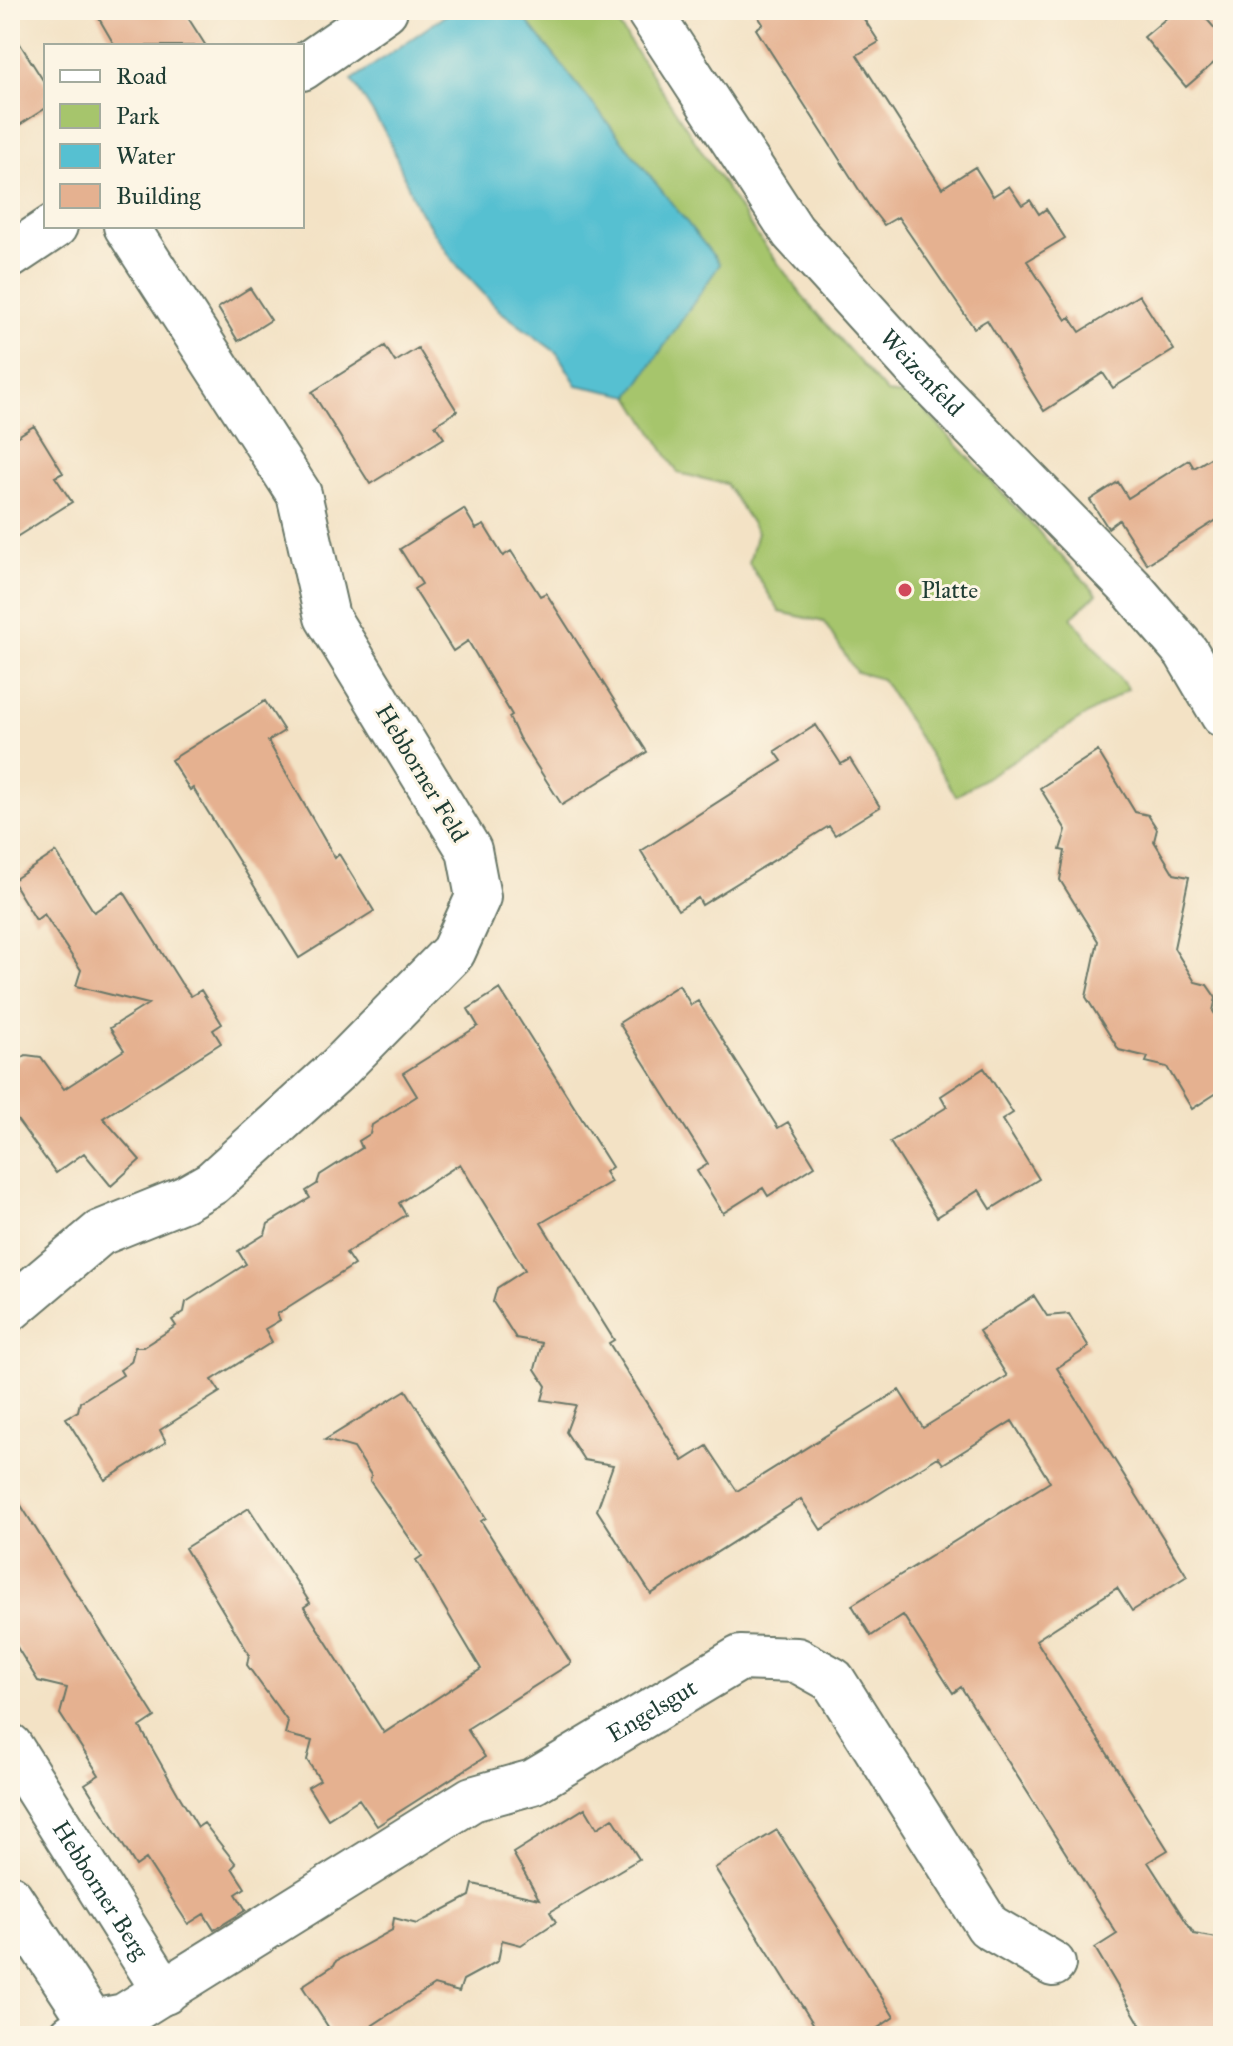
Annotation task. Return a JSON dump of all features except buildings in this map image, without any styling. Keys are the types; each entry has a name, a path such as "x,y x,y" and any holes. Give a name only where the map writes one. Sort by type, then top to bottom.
{"street":[{"path":"305,66 385,10"},
{"name":"Weizenfeld","path":"648,10 793,232 921,373 1131,588 1186,652 1223,715"},
{"path":"10,256 52,228"},
{"name":"Hebborner Feld","path":"10,1309 100,1233 184,1199 212,1183 339,1068 453,952 478,897 469,850 327,617 299,494 127,228"},
{"name":"Engelsgut","path":"165,1992 472,1799 533,1782 740,1658 797,1660 833,1680 988,1926 1053,1964"},
{"name":"Hebborner Berg","path":"10,1746 165,1992"},
{"path":"10,1897 106,2028 165,1992"}],"green space":[{"path":"518,10 609,10 756,234 811,307 887,393 911,396 1097,594 1071,617 1128,689 956,796 882,679 856,672 824,622 780,612 749,563 757,532 726,484 678,473 630,396 719,263"}],"water":[{"path":"453,10 518,10 720,264 630,396 577,385 557,353 500,311 453,261 415,203 388,137 352,80"}],"place":[{"name":"Platte","path":"905,590"}]}
